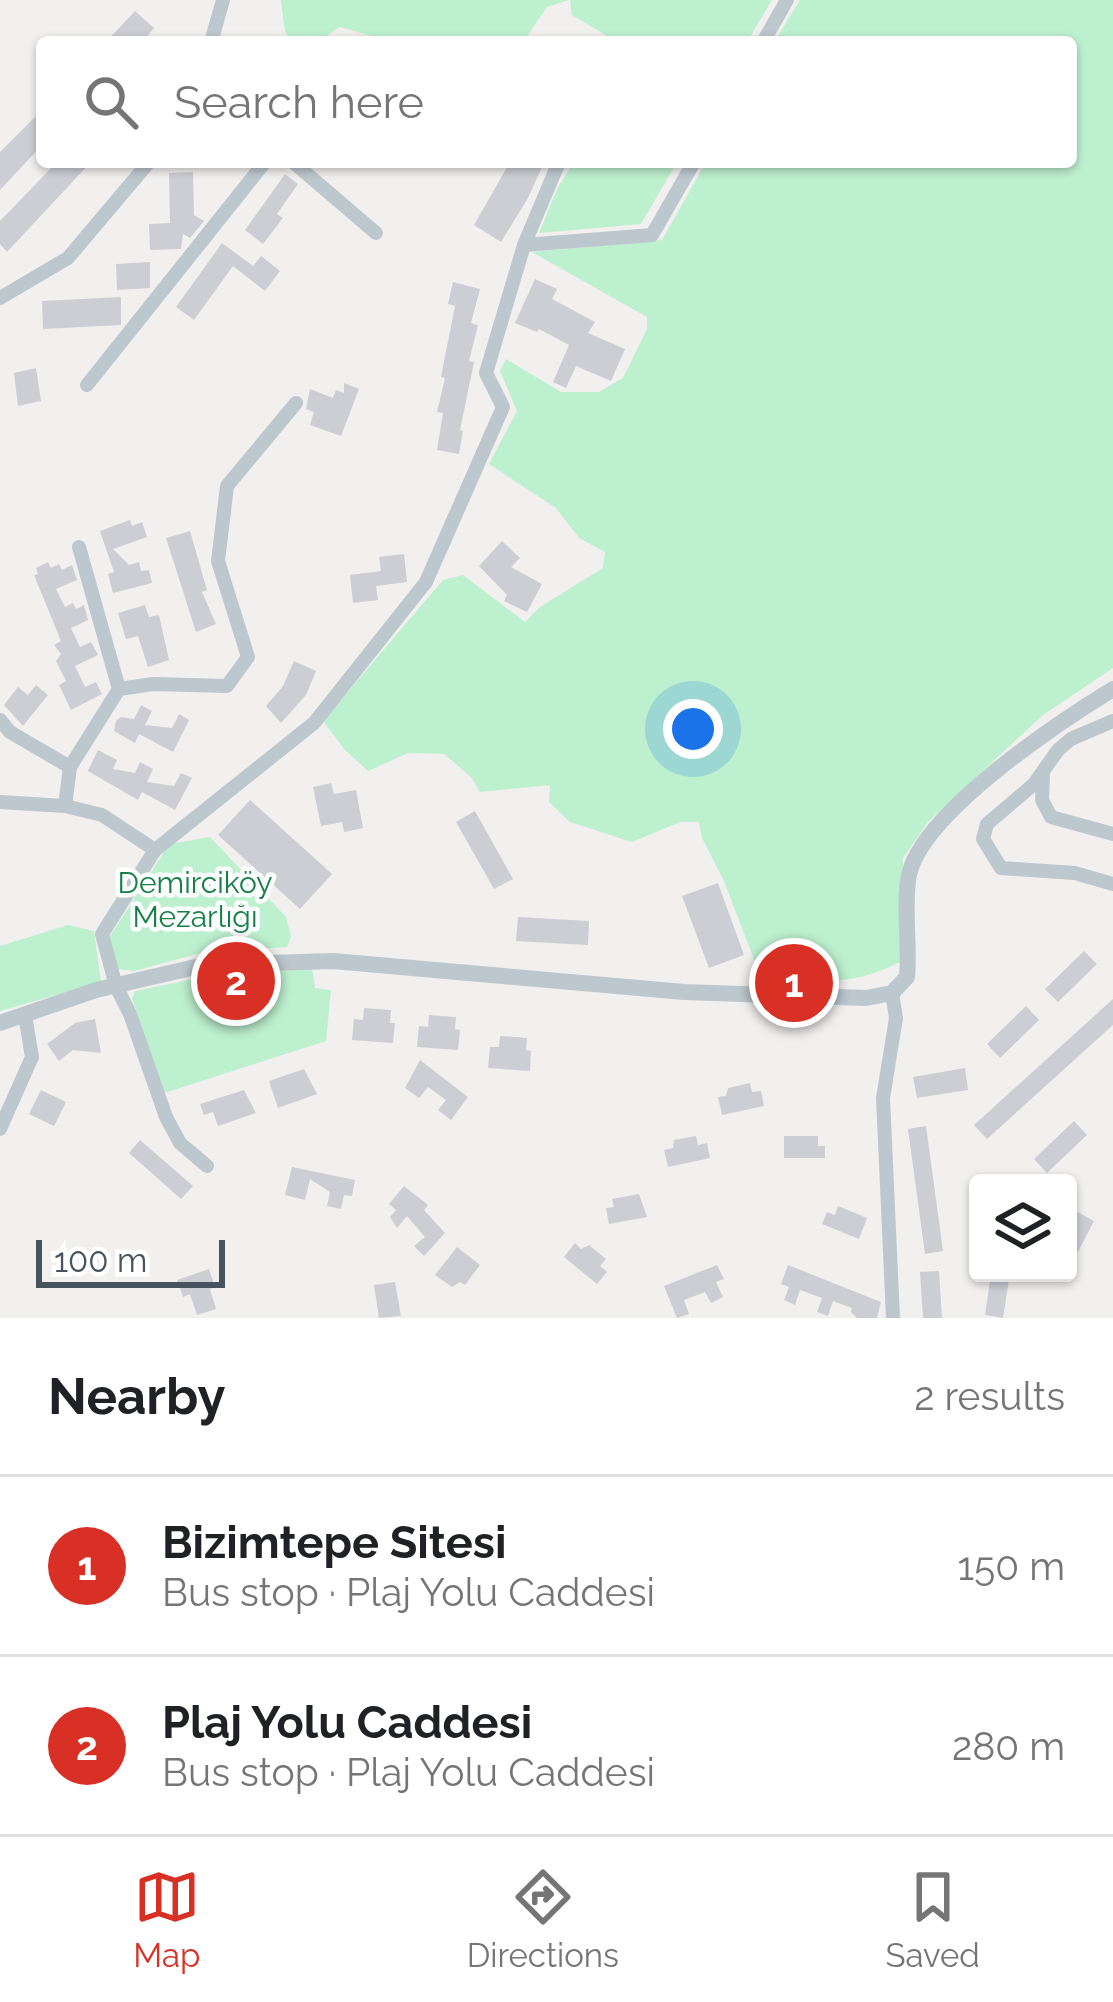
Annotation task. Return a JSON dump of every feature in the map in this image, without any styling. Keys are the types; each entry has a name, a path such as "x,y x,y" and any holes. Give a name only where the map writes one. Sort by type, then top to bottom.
{"street":[{"path":"213,36 223,0"},
{"path":"766,36 787,0"},
{"path":"0,298 68,258 144,168"},
{"path":"88,385 260,168"},
{"path":"300,168 376,232"},
{"path":"207,1166 180,1143 166,1118 116,986 102,934 155,850 314,722 426,582 503,407 486,373 524,245 557,168"},
{"path":"524,245 652,235 691,168"},
{"path":"64,806 70,767 119,689 153,683 227,686 248,657 218,561 226,486 296,404"},
{"path":"79,547 119,689"},
{"path":"0,1023 116,986 204,965 336,961 684,992 866,998 892,993 907,977 908,878 916,853 988,777 1045,732 1113,689"},
{"path":"0,720 10,732 70,767"},
{"path":"1113,721 1071,739 1058,750 1043,772 986,824 983,839 1001,868 1075,873 1113,884"},
{"path":"1043,772 1042,800 1052,817 1113,834"},
{"path":"0,802 64,806 102,815 155,850"},
{"path":"892,993 896,1018 883,1098 893,1318"},
{"path":"0,1129 32,1057 25,1015"}],"green space":[{"path":"281,0 569,0 547,7 527,36 372,36 340,27 326,36 289,36"},
{"path":"570,0 772,0 751,36 607,36 572,15"},
{"path":"800,0 1113,0 1113,668 1043,715 928,822 903,858 900,962 864,976 831,981 760,975 699,822 680,822 632,842 570,822 549,802 550,785 480,792 471,777 444,754 408,753 368,771 323,721 443,580 463,575 525,622 540,607 603,568 605,552 579,538 556,508 489,464 517,411 500,371 506,359 561,392 599,392 623,378 647,329 647,317 532,252 662,240 703,168 1077,168 1077,36 778,36"},
{"path":"570,168 674,168 641,224 539,233"},
{"name":"Demirciköy Mezarlığı","path":"210,837 286,917 291,937 287,947 204,952 134,971 117,969 107,941 169,844"},
{"path":"68,925 94,931 101,982 0,1011 0,946"},
{"name":"Demirciköy Mezarlığı","path":"312,969 315,988 331,990 326,1041 164,1093 132,998 135,991 213,975"}],"building":[{"path":"135,11 154,28 147,36 112,36"},
{"path":"36,116 36,151 0,190 0,152"},
{"path":"51,168 85,168 7,252 0,244 0,221"},
{"path":"507,168 542,168 501,242 474,225"},
{"path":"193,172 194,215 204,221 190,238 183,234 181,249 150,250 149,224 170,223 169,173"},
{"path":"285,174 298,184 277,214 283,218 263,244 245,230"},
{"path":"222,243 253,266 261,256 280,271 265,291 233,266 194,320 176,307"},
{"path":"150,262 150,288 117,290 116,264"},
{"path":"535,279 557,289 552,299 595,322 588,333 625,349 611,381 576,366 566,388 553,382 569,345 515,323"},
{"path":"453,282 480,289 471,323 478,325 469,361 474,362 459,454 437,450 443,413 437,412 445,378 441,377 455,306 448,304"},
{"path":"121,297 121,325 43,329 42,301"},
{"path":"36,368 41,401 18,406 14,373"},
{"path":"344,383 359,389 341,436 310,425 314,412 306,409 310,389 333,398 336,390 344,393"},
{"path":"130,520 132,526 142,522 147,537 113,549 129,565 139,562 141,571 149,570 152,583 113,593 108,574 114,572 100,531"},
{"path":"190,531 207,590 202,592 216,624 196,632 166,538"},
{"path":"502,541 520,558 511,567 542,584 527,612 504,601 507,595 479,566"},
{"path":"404,554 407,582 376,586 378,600 353,603 350,575 381,571 379,557"},
{"path":"48,562 51,568 59,564 62,570 72,565 77,580 56,589 65,607 84,605 88,620 71,628 80,647 91,642 98,655 75,666 85,687 96,682 102,694 71,710 59,685 66,681 56,661 61,654 54,645 61,641 34,575 36,568"},
{"path":"145,605 149,617 159,615 169,660 148,667 138,636 126,639 118,613"},
{"path":"294,661 316,671 306,695 281,723 266,706 283,686"},
{"path":"36,685 48,695 23,726 4,705 18,687 28,695"},
{"path":"141,705 152,711 145,725 172,728 179,714 189,720 173,752 139,734 135,743 114,731 116,721 134,719"},
{"path":"98,750 117,760 113,769 135,773 140,762 153,769 147,782 174,786 181,773 192,778 175,810 142,792 138,800 88,771"},
{"path":"331,783 334,794 356,790 363,828 344,832 342,822 321,826 313,787"},
{"path":"250,800 332,874 300,909 218,835"},
{"path":"475,811 513,879 494,889 456,822"},
{"path":"718,883 744,955 709,968 682,896"},
{"path":"518,917 589,921 588,945 516,941"},
{"path":"1084,951 1097,964 1058,1002 1045,989"},
{"path":"1113,999 1113,1025 987,1139 974,1125"},
{"path":"1026,1006 1039,1020 1000,1058 987,1044"},
{"path":"364,1008 391,1010 393,1043 352,1040 354,1019 363,1020"},
{"path":"429,1015 456,1017 458,1050 417,1047 419,1026 428,1027"},
{"path":"95,1019 101,1053 73,1050 59,1061 47,1044 75,1023"},
{"path":"500,1036 527,1038 530,1071 488,1068 490,1047 499,1047"},
{"path":"420,1060 468,1097 451,1120 438,1110 446,1100 428,1087 419,1098 405,1088"},
{"path":"965,1068 968,1090 917,1098 913,1077"},
{"path":"304,1069 317,1094 278,1108 269,1081"},
{"path":"750,1083 752,1092 761,1091 764,1106 722,1115 718,1097 726,1096 728,1088"},
{"path":"41,1090 66,1102 54,1126 29,1114"},
{"path":"244,1090 256,1113 218,1126 213,1112 204,1115 200,1104"},
{"path":"1074,1121 1087,1135 1047,1173 1034,1159"},
{"path":"926,1126 943,1251 925,1254 908,1129"},
{"path":"696,1136 698,1145 707,1143 710,1158 668,1167 664,1150 673,1148 674,1140"},
{"path":"784,1136 818,1136 818,1146 825,1146 825,1158 784,1158"},
{"path":"140,1140 193,1186 181,1199 129,1153"},
{"path":"292,1167 355,1180 352,1196 344,1195 341,1209 327,1206 330,1192 310,1179 305,1200 285,1195"},
{"path":"404,1186 428,1205 424,1210 445,1233 424,1256 414,1246 425,1237 407,1216 397,1228 390,1217 396,1210 389,1204"},
{"path":"639,1194 647,1217 609,1224 606,1208 614,1207 612,1199"},
{"path":"838,1206 867,1218 859,1239 822,1224 827,1212 835,1215"},
{"path":"1077,1214 1094,1221 1077,1254"},
{"path":"575,1243 581,1249 589,1245 606,1259 600,1266 607,1272 597,1284 564,1257"},
{"path":"457,1247 480,1265 465,1285 460,1282 452,1287 435,1275"},
{"path":"717,1265 724,1279 716,1282 723,1297 711,1303 705,1292 684,1300 689,1314 677,1318 664,1286"},
{"path":"788,1265 881,1302 877,1318 857,1318 852,1308 833,1301 828,1316 817,1312 822,1298 800,1290 795,1305 784,1300 789,1287 781,1284"},
{"path":"209,1269 216,1309 197,1315 190,1294 183,1297 177,1280"},
{"path":"939,1271 942,1318 923,1318 920,1272"},
{"path":"395,1282 401,1316 379,1318 374,1285"},
{"path":"990,1282 1009,1282 1003,1318 985,1315"}],"place":[{"name":"Plaj Yolu Caddesi","path":"236,981"},
{"name":"Bizimtepe Sitesi","path":"794,983"}]}
